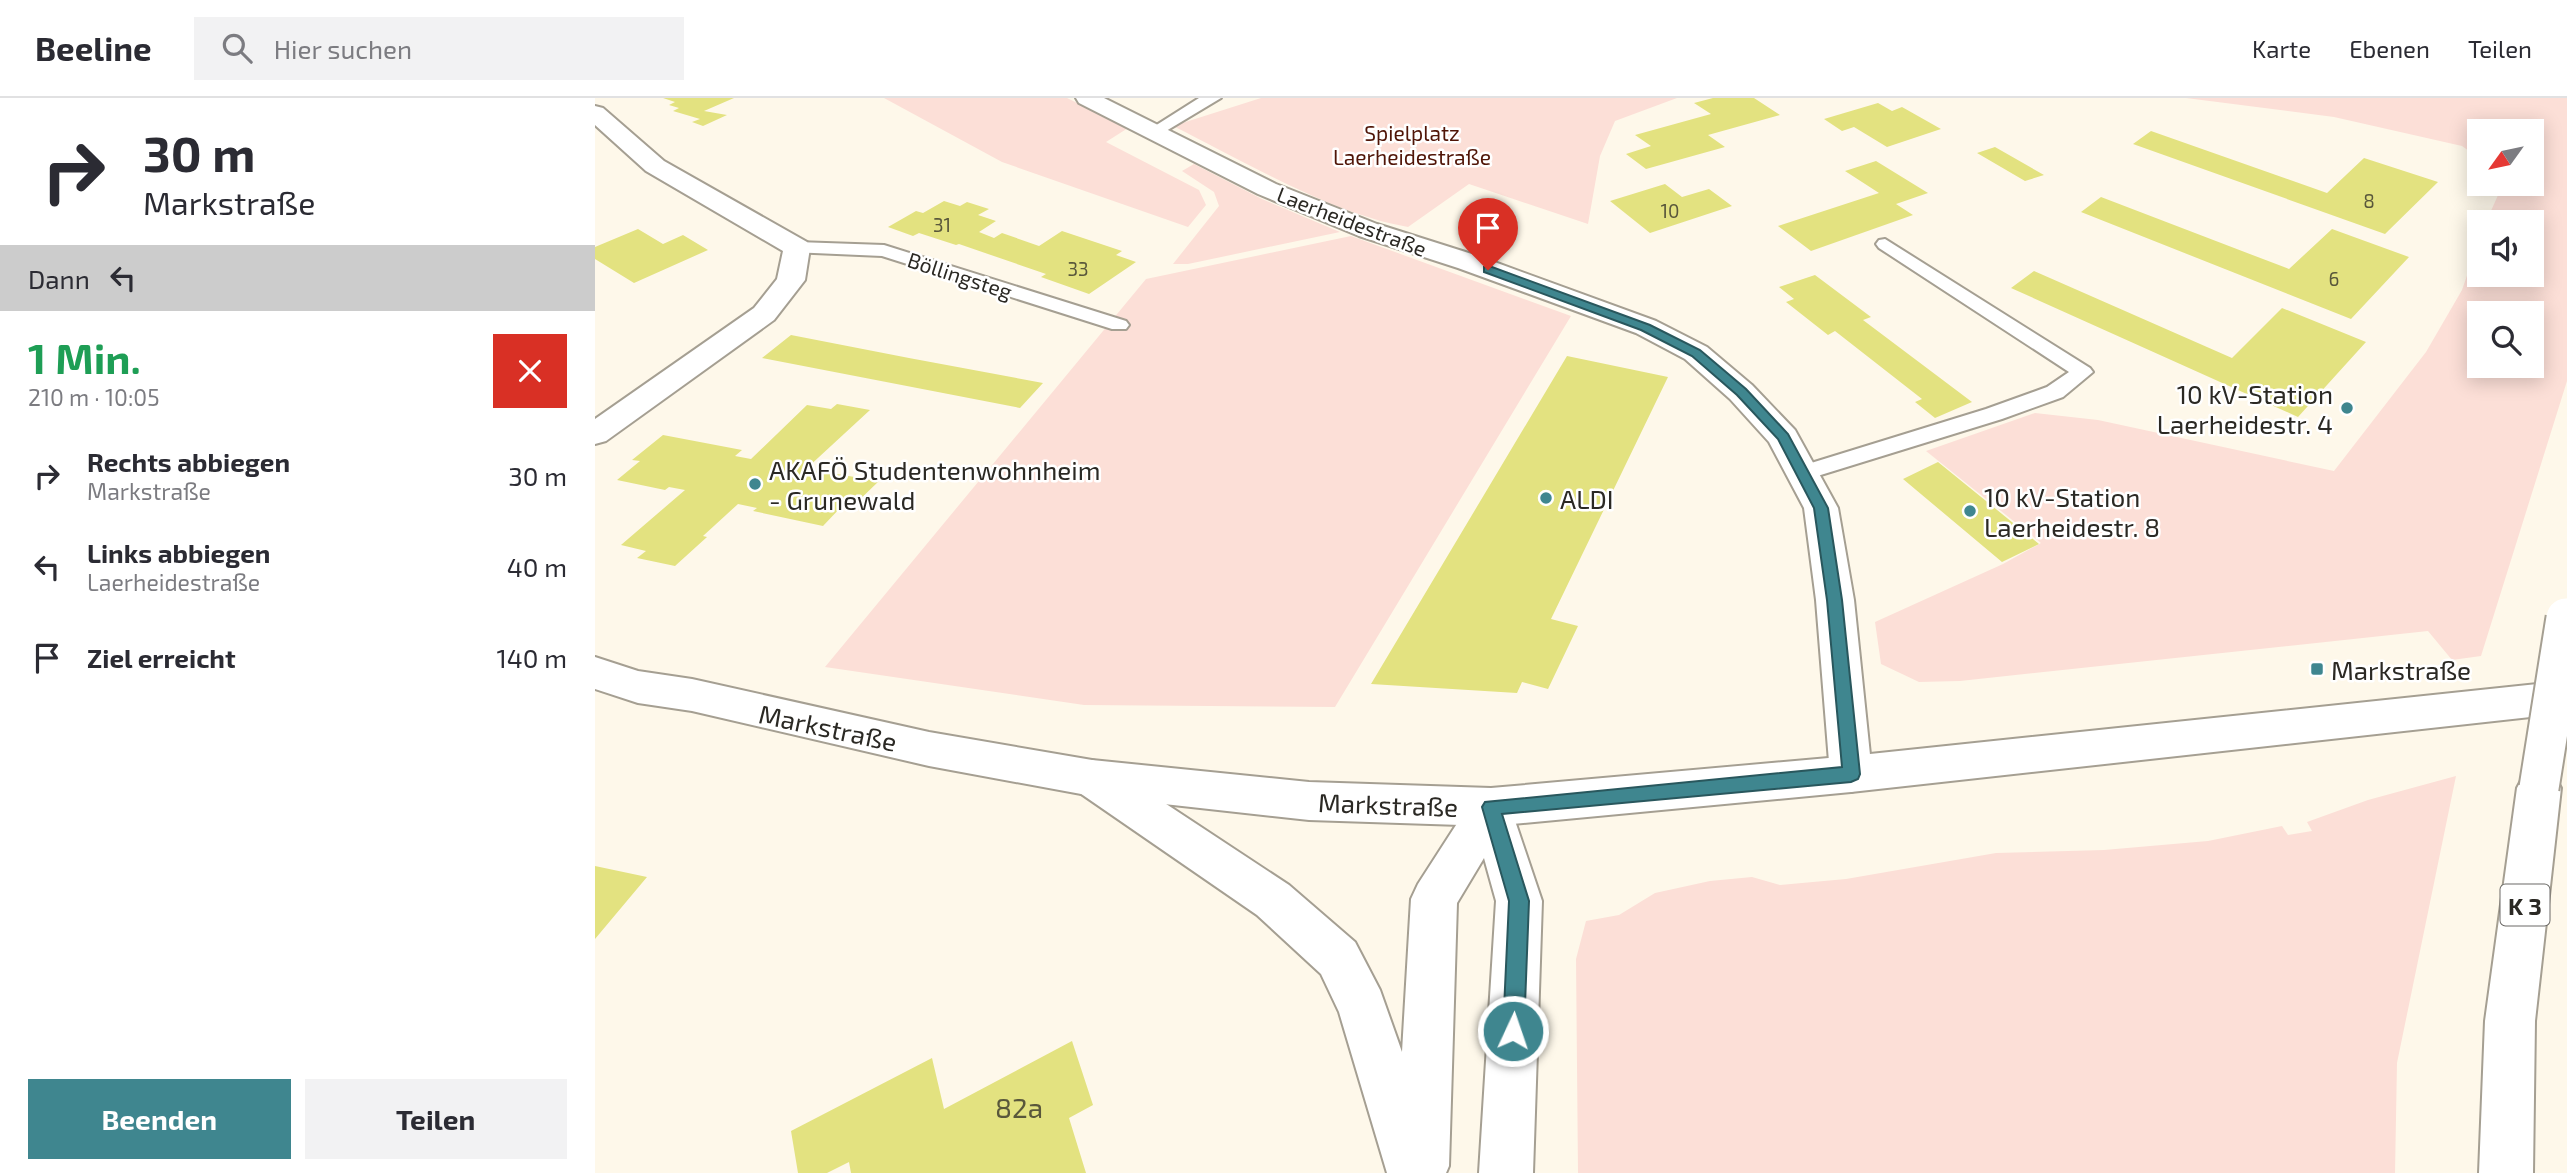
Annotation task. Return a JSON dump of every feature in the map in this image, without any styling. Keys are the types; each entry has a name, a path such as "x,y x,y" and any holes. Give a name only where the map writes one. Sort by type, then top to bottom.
{"main road":[{"name":"Laerheidestraße","path":"1087,98 1279,194 1368,230 1468,262 1646,327 1696,353 1741,392 1783,437 1821,508 1835,600 1851,774"},
{"name":"Böllingsteg","path":"595,113 655,166 797,248"},
{"path":"595,433 764,314 791,280 797,248"},
{"name":"K 3","path":"2506,1173 2510,1021 2539,788 2567,616"},
{"name":"Markstraße","path":"595,673 638,687 692,695 929,749 1092,778 1309,801 1491,807 1851,774 2567,697"},
{"path":"1092,778 1273,900 1338,958 1362,1007 1414,1173"},
{"path":"1422,1173 1434,899 1491,807"},
{"path":"1491,807 1519,901 1506,1173"}],"lane":[{"path":"1155,131 1195,105 1213,98"},
{"path":"1803,473 2006,410 2055,392 2083,372 1885,244"},
{"name":"Böllingsteg","path":"797,248 884,251 1119,325"}],"green space":[{"path":"884,98 1067,98 1128,128 1106,142 1199,190 1206,205 1188,227 1002,162"},
{"name":"Spielplatz Laerheidestraße","path":"1261,98 1677,98 1615,121 1600,156 1588,224 1469,184 1408,227 1349,211 1319,199 1173,126"},
{"path":"2186,98 2567,98 2567,381 2481,656 2452,660 2428,631 1960,681 1919,682 1881,664 1875,622 2003,564 2041,543 1926,451 2035,413 2098,420 2334,471 2426,352 2462,290 2467,276 2467,287 2544,287 2544,210 2491,210 2498,196 2545,196 2545,119 2467,119 2467,150 2462,146 2334,117"},
{"path":"1194,164 1262,199 1340,232 1188,264 1173,264 1219,206 1214,192 1182,171"},
{"path":"1351,236 1571,316 1335,707 1084,705 825,667 1146,279"},
{"path":"2456,776 2397,1063 2395,1173 1578,1173 1576,959 1586,921 1619,915 1655,893 1710,881 1752,877 1780,885 1846,879 1996,853 2104,850 2208,841 2282,826 2288,835 2312,831 2307,822 2368,800"}],"building":[{"path":"663,98 734,98 704,111 727,115 703,126 692,122 700,119 673,111 679,108 669,105 675,102"},
{"path":"1713,98 1754,98 1780,115 1708,135 1725,147 1646,169 1626,154 1651,146 1635,135 1711,114 1694,103"},
{"path":"1878,103 1892,111 1902,107 1941,129 1887,147 1854,127 1842,131 1824,119"},
{"path":"2151,131 2327,193 2364,158 2438,182 2385,234 2133,144"},
{"path":"1995,147 2044,175 2025,181 1977,153"},
{"path":"1876,161 1928,193 1896,204 1913,215 1811,251 1778,226 1879,193 1845,171"},
{"path":"1665,184 1682,197 1709,189 1732,206 1650,233 1610,201"},
{"path":"2101,197 2289,269 2332,229 2409,257 2351,319 2081,212"},
{"path":"944,201 960,206 967,202 989,209 978,215 996,221 979,232 994,238 1002,233 1039,246 1062,231 1122,251 1116,255 1136,262 1089,294 1041,277 1046,274 959,244 919,233 913,236 888,227 916,211 923,213"},
{"path":"638,229 663,244 683,235 708,250 634,283 595,259 595,247"},
{"path":"2034,271 2232,358 2282,308 2366,342 2298,417 2011,288"},
{"path":"1815,275 1871,317 1863,320 1972,402 1935,418 1915,402 1922,399 1835,331 1828,335 1786,302 1794,299 1779,287"},
{"path":"791,335 1043,383 1020,408 762,358"},
{"name":"ALDI","path":"1567,356 1668,377 1551,619 1578,626 1548,689 1522,682 1517,693 1371,684"},
{"name":"AKAFÖ Studentenwohnheim - Grunewald","path":"837,404 870,410 806,469 879,481 852,507 843,505 823,526 753,511 757,508 738,504 675,566 637,558 646,551 621,545 685,490 669,487 665,490 617,480 640,461 632,460 663,435 742,450 735,456 751,459 807,405 831,409"},
{"name":"10 kV-Station Laerheidestr. 8","path":"1938,462 2039,544 2002,562 1903,479"},
{"path":"595,866 647,877 595,939"},
{"path":"1072,1041 1093,1105 1069,1118 1086,1173 851,1173 849,1162 827,1173 798,1173 791,1131 932,1058 944,1109"}],"place":[{"name":"10 kV-Station Laerheidestr. 4","path":"2347,408"},
{"name":"AKAFÖ Studentenwohnheim - Grunewald","path":"755,484"},
{"name":"ALDI","path":"1546,498"},
{"name":"10 kV-Station Laerheidestr. 8","path":"1970,511"},
{"name":"Markstraße","path":"2317,669"}],"route":[{"path":"1488,270 1646,327 1696,353 1741,392 1783,437 1821,508 1835,600 1851,774 1491,807 1519,901 1513,1031"}]}
